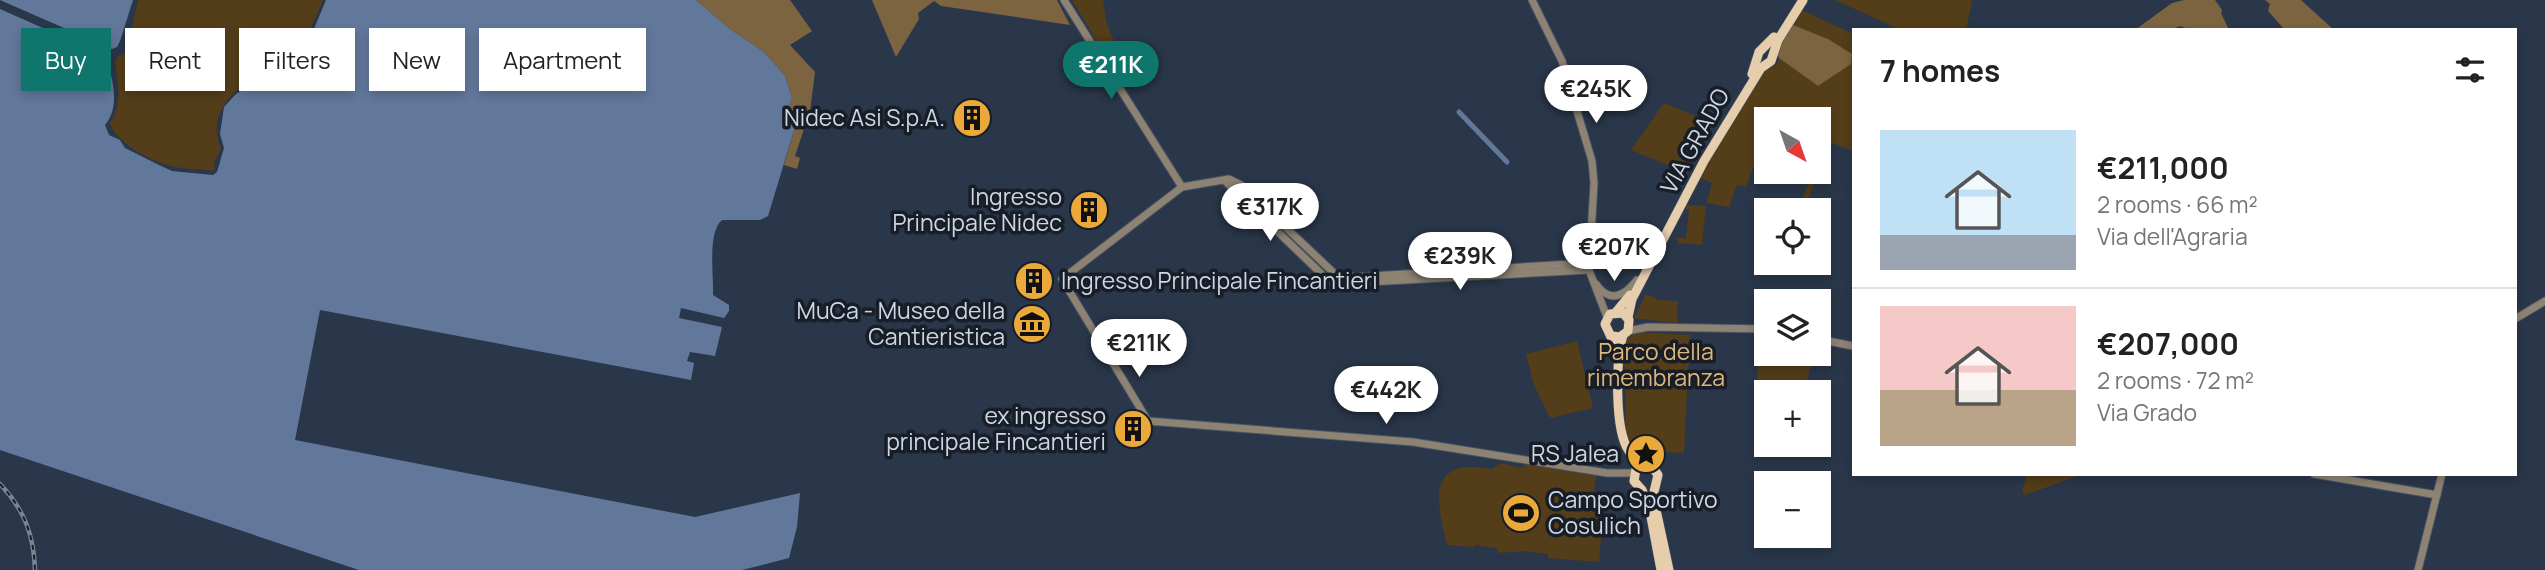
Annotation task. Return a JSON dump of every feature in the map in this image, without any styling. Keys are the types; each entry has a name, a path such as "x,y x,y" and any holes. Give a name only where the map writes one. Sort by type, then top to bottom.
{"main road":[{"name":"VIA GRADO","path":"1768,52 1797,0"},
{"name":"VIA GRADO","path":"1768,52 1803,0"},
{"name":"VIA GRADO","path":"1612,314 1628,299 1692,173 1758,59 1759,52 1768,52"},
{"name":"VIA GRADO","path":"1619,352 1626,333 1632,299 1704,161 1761,68 1772,59 1768,52"},
{"path":"1758,59 1760,63 1767,64"},
{"path":"1628,318 1612,314 1605,328 1619,352 1621,432 1625,446 1633,456 1654,468 1658,475 1653,496 1669,570"},
{"path":"1612,336 1626,333"},
{"path":"1633,456 1635,474 1650,510 1661,570"},
{"path":"1635,474 1646,465"},
{"path":"1642,490 1655,487"}],"street":[{"path":"1064,0 1182,187"},
{"path":"1532,0 1562,61 1592,161 1594,183 1589,271 1600,299 1612,314"},
{"path":"1589,271 1354,277 1336,275 1241,185 1229,179 1182,187 1062,279 1148,421 1413,442 1620,474 1635,474"},
{"path":"1223,180 1332,284 1589,271"},
{"path":"1589,271 1604,293 1613,297 1623,295 1637,280"},
{"path":"2517,318 2545,302"},
{"path":"1628,318 1648,327"},
{"path":"1626,333 1648,327 1754,329"},
{"path":"1831,342 1852,346"},
{"path":"2326,476 2437,495"},
{"path":"2418,570 2442,476"}],"green space":[{"path":"138,0 323,0 310,28 239,28 239,88 220,112 217,135 221,149 214,162 215,171 176,167 154,160 127,145 110,123 118,101 115,62 117,57 125,53 125,91 225,91 225,28 132,28"},
{"path":"1072,0 1103,0 1106,21 1130,82 1123,85"},
{"path":"1835,0 1972,0 1967,26 1964,28 1897,28"},
{"path":"1802,10 1852,34 1852,151 1832,143 1831,145 1831,107 1754,107 1754,166 1746,187 1737,185 1729,207 1707,203 1712,183 1699,177 1764,71 1777,64 1779,58 1818,86 1828,39 1793,25"},
{"path":"1664,103 1715,124 1693,155 1687,173 1631,150"},
{"path":"1808,184 1814,184 1808,198 1803,198"},
{"path":"1685,205 1706,206 1702,245 1678,243 1677,238 1686,238 1689,210 1683,208"},
{"path":"1646,294 1659,300 1678,301 1677,323 1634,318"},
{"name":"Parco della rimembranza","path":"1637,332 1690,335 1684,453 1635,450 1626,436 1625,340"},
{"path":"1577,341 1593,408 1550,418 1534,385 1526,354"},
{"path":"1758,366 1811,366 1807,380 1757,380"},
{"name":"Campo Sportivo Cosulich","path":"1500,463 1522,468 1525,464 1596,476 1594,492 1603,517 1599,562 1548,558 1548,554 1526,551 1500,553 1496,548 1475,545 1447,545 1439,498 1446,476 1456,469 1493,469"},
{"path":"2026,476 2077,476 2025,495 2022,491"}],"shaded area":[{"path":"696,0 790,0 812,31 790,45 815,72 810,111 795,156 800,158 797,169 784,165 796,124 791,122 786,111 792,98 785,76 764,52 730,29"},
{"path":"872,0 1057,0 1070,25 941,6 934,1 918,13 919,19 896,57"},
{"path":"2184,0 2215,0 2222,10 2228,28 2138,28 2172,3"},
{"path":"2265,0 2301,0 2332,28 2283,28 2268,11 2270,4"},
{"path":"1793,25 1828,39 1852,54 1851,64 1818,86 1779,58 1776,51"}],"water":[{"path":"0,0 133,0 117,47 111,49 111,28 64,28"},
{"path":"326,0 696,0 730,29 764,52 785,76 792,98 786,112 791,122 796,124 768,216 760,220 722,220 717,226 712,255 713,295 729,305 729,311 724,318 681,308 679,318 722,327 715,356 690,352 687,361 694,363 691,380 320,310 295,440 695,517 800,493 797,527 789,558 742,570 359,570 0,450 0,9 43,28 21,28 21,91 111,91 111,75 114,101 105,125 109,135 120,140 125,148 172,171 213,175 217,172 224,148 220,134 224,107 241,91 355,91 355,28 314,28"}],"waterway":[{"path":"1459,112 1507,162"}],"railway":[{"path":"1097,339 1104,354"},
{"path":"0,484 26,523 35,570"}],"place":[{"name":"Nidec Asi S.p.A.","path":"972,118"},
{"name":"Ingresso Principale Nidec","path":"1089,210"},
{"name":"Ingresso Principale Fincantieri","path":"1034,281"},
{"name":"MuCa - Museo della Cantieristica","path":"1032,324"},
{"name":"ex ingresso principale Fincantieri","path":"1133,429"},
{"name":"RS Jalea","path":"1646,454"},
{"name":"Campo Sportivo Cosulich","path":"1521,513"}]}
